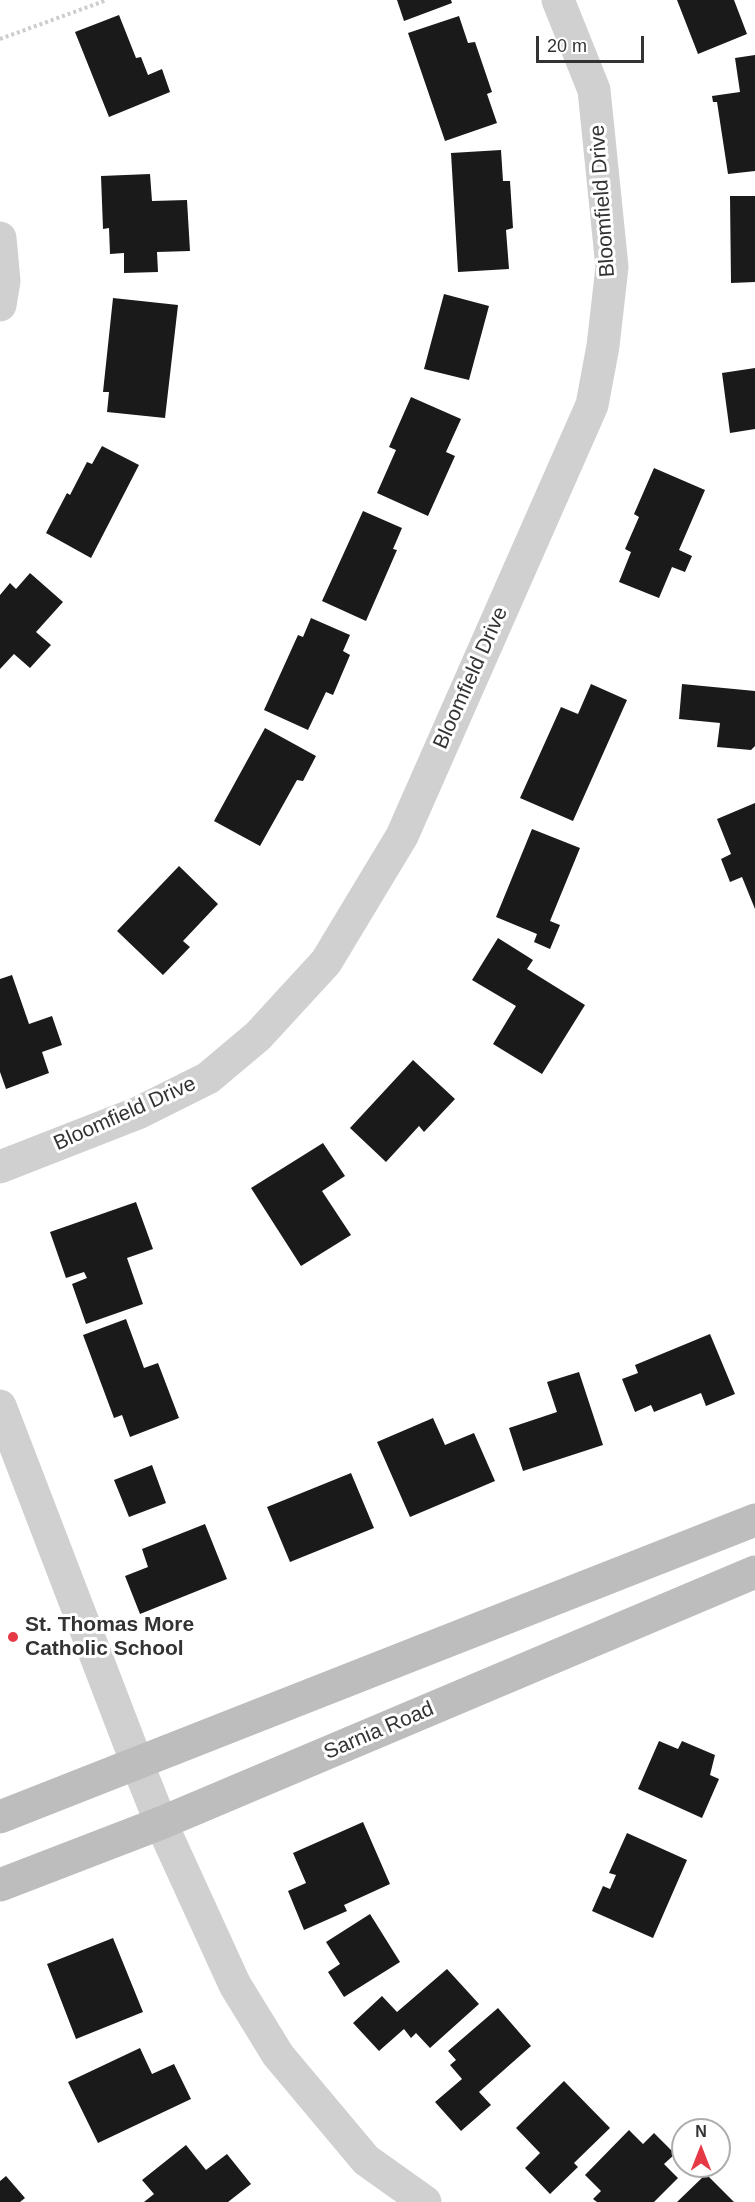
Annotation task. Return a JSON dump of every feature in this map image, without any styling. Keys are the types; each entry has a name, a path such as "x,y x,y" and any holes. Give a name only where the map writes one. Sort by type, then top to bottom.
{"main road":[{"path":"0,1817 755,1520"},
{"name":"Sarnia Road","path":"0,1885 161,1823 755,1572"}],"street":[{"name":"Bloomfield Drive","path":"0,1167 138,1113 208,1078 217,1071 258,1036 326,962 402,836 592,405 603,346 612,267 594,90 558,0"},
{"path":"0,238 4,281 0,305"},
{"path":"0,1406 161,1823 235,1985 278,2055 366,2160 425,2202"}],"path":[{"path":"0,39 107,0"}],"building":[{"path":"397,0 451,0 452,3 404,21"},
{"path":"677,0 734,0 747,34 698,54"},
{"path":"119,15 136,58 141,57 148,75 162,69 170,92 109,117 75,32"},
{"path":"459,16 468,43 475,42 492,92 487,94 497,123 445,141 408,33"},
{"path":"755,55 755,171 728,174 717,102 713,102 712,96 740,92 735,58"},
{"path":"501,150 503,181 510,181 513,228 506,230 509,269 458,272 451,153"},
{"path":"150,174 152,201 187,200 190,251 157,252 158,272 124,273 124,253 110,254 109,228 103,229 101,176"},
{"path":"730,196 755,196 755,282 731,283"},
{"path":"444,294 489,306 469,380 424,369"},
{"path":"113,298 178,305 165,418 107,412 109,392 103,392"},
{"path":"755,368 755,429 730,433 722,373"},
{"path":"411,397 461,419 446,452 455,456 428,516 377,493 396,450 389,447"},
{"path":"102,446 139,465 91,558 46,533 67,493 70,495 87,462 92,464"},
{"path":"654,468 705,490 679,550 692,556 685,572 672,567 659,598 619,582 631,552 625,549 639,517 634,514"},
{"path":"363,511 402,528 393,549 397,550 366,621 322,601"},
{"path":"30,573 63,602 36,632 51,645 30,668 14,654 0,669 0,595 10,583 16,589"},
{"path":"311,618 350,635 343,651 350,655 333,695 326,692 308,730 264,710 298,635 303,637"},
{"path":"591,684 627,700 573,821 520,798 561,707 578,714"},
{"path":"682,684 755,691 755,746 751,750 717,747 720,723 679,719"},
{"path":"265,728 316,756 303,781 297,780 260,846 214,821"},
{"path":"755,803 755,909 742,877 730,882 721,859 731,854 717,819"},
{"path":"532,829 580,848 550,921 560,925 550,949 534,942 537,934 496,917"},
{"path":"179,866 218,904 183,941 190,947 163,975 117,931"},
{"path":"498,938 533,960 527,969 585,1005 542,1074 493,1044 516,1006 472,980"},
{"path":"12,975 29,1024 52,1016 62,1045 42,1052 49,1073 6,1089 0,1072 0,979"},
{"path":"413,1060 455,1099 424,1132 419,1126 386,1162 350,1128"},
{"path":"323,1143 345,1176 322,1191 351,1235 301,1266 251,1188"},
{"path":"136,1202 153,1249 127,1258 143,1304 86,1324 72,1284 87,1278 84,1272 66,1278 50,1232"},
{"path":"126,1319 144,1368 158,1363 179,1418 130,1437 122,1415 114,1418 83,1335"},
{"path":"710,1334 735,1394 706,1406 701,1393 654,1412 651,1405 635,1412 622,1379 638,1373 635,1365"},
{"path":"579,1372 603,1445 523,1471 509,1428 557,1412 547,1382"},
{"path":"433,1418 445,1445 474,1433 495,1481 410,1517 377,1442"},
{"path":"152,1465 166,1503 129,1517 114,1480"},
{"path":"351,1473 374,1528 290,1562 267,1507"},
{"path":"205,1524 227,1579 140,1614 125,1576 148,1567 142,1549"},
{"path":"659,1741 678,1749 682,1741 715,1755 710,1775 719,1779 702,1818 638,1789"},
{"path":"363,1822 390,1884 344,1905 347,1911 304,1930 288,1891 306,1883 293,1853"},
{"path":"627,1833 687,1860 653,1938 592,1911 603,1886 610,1889 616,1875 609,1873"},
{"path":"370,1914 400,1962 344,1997 328,1972 340,1964 326,1942"},
{"path":"113,1938 143,2012 76,2039 47,1964"},
{"path":"447,1969 479,2004 430,2048 416,2033 411,2038 404,2029 379,2051 353,2023 382,1996 397,2012"},
{"path":"498,2008 531,2046 479,2092 491,2105 461,2131 435,2102 462,2079 450,2065 456,2060 448,2051"},
{"path":"140,2048 152,2074 174,2064 191,2099 98,2143 68,2082"},
{"path":"564,2081 610,2128 574,2163 578,2167 550,2194 525,2168 540,2153 516,2128"},
{"path":"629,2130 643,2144 654,2133 671,2150 671,2158 664,2164 671,2171 671,2178 678,2178 654,2202 597,2202 593,2199 601,2191 585,2175"},
{"path":"186,2145 206,2170 227,2154 251,2184 228,2202 144,2202 154,2194 142,2180"},
{"path":"6,2176 25,2198 20,2202 0,2202 0,2181"},
{"path":"702,2178 710,2178 734,2202 677,2202"}],"place":[{"name":"St. Thomas More Catholic School","path":"13,1637"}]}
